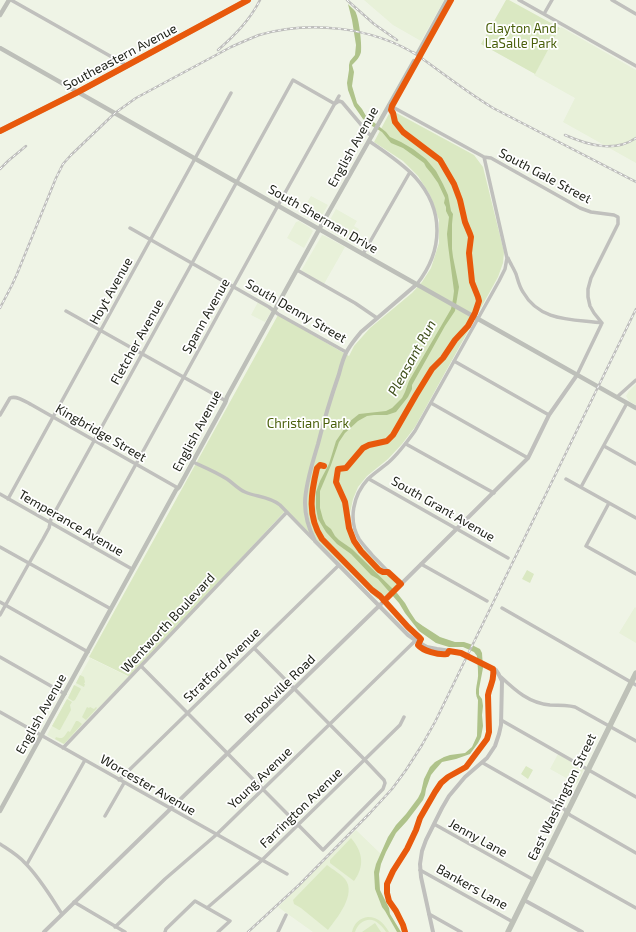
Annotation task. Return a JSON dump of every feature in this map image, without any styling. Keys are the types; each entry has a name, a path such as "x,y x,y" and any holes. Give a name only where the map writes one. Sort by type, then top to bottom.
{"main road":[{"path":"0,16 10,0"},
{"name":"Southeastern Avenue","path":"0,131 78,92 248,0"},
{"path":"418,53 447,0"},
{"name":"South Sherman Drive","path":"0,48 636,408"},
{"name":"English Avenue","path":"0,811 88,652 110,609 193,462 319,229 414,61"},
{"name":"East Washington Street","path":"508,932 610,726 634,684 636,673"}],"street":[{"path":"10,0 127,66"},
{"path":"519,0 636,66"},
{"path":"544,14 552,0"},
{"path":"612,0 636,14"},
{"name":"Fletcher Avenue","path":"0,614 49,528 50,523 94,441 293,80 335,104"},
{"name":"Hoyt Avenue","path":"8,499 231,93"},
{"name":"Spann Avenue","path":"90,546 339,96"},
{"path":"335,104 338,101 341,101 369,134 373,134"},
{"path":"389,105 484,157 507,258 516,273 523,293 530,301 538,309 557,318 602,322 577,375"},
{"path":"315,541 310,530 306,513 305,501 307,487 324,419 346,352 358,335 417,284 427,270 436,245 437,229 435,213 429,197 420,183 398,162 369,141"},
{"name":"South Gale Street","path":"484,157 491,158 580,208 591,212 616,216 618,224 591,278 588,288 590,306 602,322"},
{"path":"363,254 410,172"},
{"name":"South Denny Street","path":"130,228 346,352"},
{"path":"401,584 360,540 353,520 355,502 359,492 369,479 390,461 406,444 415,431 502,275 507,258"},
{"path":"297,270 355,303 377,318"},
{"path":"66,311 226,401"},
{"path":"454,361 549,415"},
{"name":"Brookville Road","path":"44,932 379,606 528,458 549,415 577,375"},
{"path":"617,397 636,380"},
{"name":"Kingbridge Street","path":"0,416 10,398 13,397 24,401 178,488"},
{"path":"431,403 528,458"},
{"path":"581,488 627,403"},
{"path":"406,444 494,493"},
{"path":"604,446 636,464"},
{"path":"193,462 224,477 242,491 268,498 275,502 287,512 415,641 431,648 458,652 467,655 496,670 500,676 521,694 532,700 543,704 575,707 636,741"},
{"name":"South Grant Avenue","path":"369,479 508,558"},
{"path":"566,479 636,518"},
{"name":"Temperance Avenue","path":"0,494 132,570"},
{"path":"609,503 586,546 636,574"},
{"name":"Wentworth Boulevard","path":"64,748 287,512"},
{"path":"0,546 110,609"},
{"path":"421,564 487,601"},
{"name":"Stratford Avenue","path":"119,780 339,565"},
{"path":"0,602 88,652"},
{"path":"502,608 634,684"},
{"name":"Young Avenue","path":"116,927 165,879 216,835 415,641"},
{"path":"141,666 323,850 383,789 385,783 384,780 254,648"},
{"path":"0,658 65,694"},
{"path":"433,932 420,870 423,847 445,803 454,790 465,777 483,763 495,746 501,720 502,688 500,676"},
{"name":"Worcester Avenue","path":"0,712 287,874"},
{"name":"Farrington Avenue","path":"207,908 262,860 400,725 404,717"},
{"path":"501,720 636,796"},
{"path":"27,864 85,760"},
{"path":"483,763 564,809 570,815 636,853"},
{"path":"105,816 124,783"},
{"name":"Jenny Lane","path":"434,824 534,880"},
{"path":"0,844 27,864 62,914"},
{"path":"545,856 636,908"},
{"name":"Bankers Lane","path":"420,870 513,922"},
{"path":"524,900 582,932"},
{"path":"165,932 166,929 195,901 230,921 218,932"},
{"path":"74,902 125,932"},
{"path":"429,914 461,932"},
{"path":"278,932 286,915"}],"shaded area":[{"path":"364,0 444,0 421,41 393,25"},
{"name":"Pleasant Run","path":"348,4 355,11 361,37 360,54 358,59 352,65 354,72 352,86 357,103 366,116 390,137 413,149 426,159 436,171 448,195 453,214 452,249 459,287 455,311 412,385 412,389 408,397 396,412 387,415 367,416 358,421 345,433 339,442 320,491 320,508 326,525 331,529 335,536 352,549 397,593 416,621 440,637 455,642 464,642 480,649 482,653 483,668 479,695 482,699 483,706 483,726 478,743 470,754 442,762 435,770 431,775 423,800 396,833 381,864 379,874 380,890 389,908 390,914 401,932 397,932 382,907 375,889 374,872 376,864 388,837 418,798 424,779 430,767 444,757 465,753 472,747 477,736 478,700 476,690 478,668 477,656 474,652 463,647 449,647 436,643 419,631 399,603 378,579 371,575 351,554 337,544 326,532 318,519 316,492 329,464 336,441 349,422 359,414 386,411 392,408 402,398 409,381 451,309 454,291 447,234 449,217 444,203 445,198 438,183 424,163 403,148 391,143 382,132 363,119 354,106 348,90 347,83 349,65 350,61 355,55 356,45"},
{"path":"561,27 636,70 636,163 563,122 575,98 534,75"},
{"path":"311,196 328,205 318,222 301,212"},
{"path":"336,209 357,221 354,226 359,229 351,243 327,228 327,225"},
{"path":"299,221 313,231 304,248 287,238 296,222"},
{"path":"322,235 345,247 324,284 301,271"},
{"path":"258,302 272,310 265,322 251,315"},
{"path":"636,384 636,405 629,401 626,396"},
{"path":"635,607 636,608 636,643 619,633"},
{"path":"90,658 129,677 66,743 63,744 47,735"},
{"path":"558,754 584,769 577,784 550,769"},
{"path":"356,830 381,854 374,872 375,889 382,907 397,932 313,932 278,907"}],"green space":[{"name":"Clayton And LaSalle Park","path":"506,0 509,0 560,28 535,74 481,44"},
{"name":"Christian Park","path":"391,110 474,155 483,167 504,252 503,263 498,277 415,427 388,459 367,476 358,487 353,499 350,513 355,539 398,585 381,599 377,599 286,510 130,677 89,657 278,315 349,356 354,346 370,328 412,293 422,282 431,268 439,243 439,220 430,195 418,176 403,161 374,142"},
{"path":"527,570 534,574 530,583 522,579"},
{"path":"80,675 84,677 84,687 76,683"},
{"path":"74,685 81,689 73,701 68,698"},
{"path":"67,699 72,702 70,705 71,710 59,730 52,726"},
{"path":"87,707 94,709 96,707 97,708 86,720 82,717"},
{"path":"76,721 82,724 64,744 55,739 56,737 62,738 68,731 70,732"},
{"path":"526,766 533,770 528,779 521,774"},
{"path":"351,838 358,849 361,859 360,870 354,881 330,863 330,860"},
{"path":"327,865 345,879 349,892 344,906 328,930 294,904 293,900"},
{"path":"368,917 378,920 389,932 386,932 376,921 368,920 359,925 355,932 352,932 354,926 362,918"},
{"path":"375,923 381,932 362,932"}],"railway":[{"path":"218,50 242,27 260,0"},
{"path":"347,0 374,24 397,40"},
{"path":"0,308 17,274 63,164 115,113 136,98 231,47 259,35 279,30 320,27 361,32 399,45 417,55"},
{"path":"413,52 493,108 636,182"},
{"path":"565,135 583,142 601,146 628,143 636,138"},
{"path":"0,169 26,146"},
{"path":"248,932 299,885 370,813 392,789 422,745 435,722 636,309"}],"cycle path":[{"path":"0,131 78,92 248,0"},
{"path":"384,601 401,584 388,572 379,570 361,551 354,541 349,528 345,502 336,482 338,469 346,468 363,448 387,441 393,435 432,369 443,358 455,340 468,326 479,301 472,282 469,253 471,237 454,184 440,160 403,132 395,122 391,110 451,0"},
{"path":"324,466 320,465 317,468 312,495 312,513 314,522 322,539 421,639 418,645 420,647 427,651 439,654 447,654 449,651 461,653 493,669 493,679 488,695 489,732 487,739 466,767 448,777 441,783 420,818 407,849 393,871 387,884 389,901 396,911 405,932"}]}
